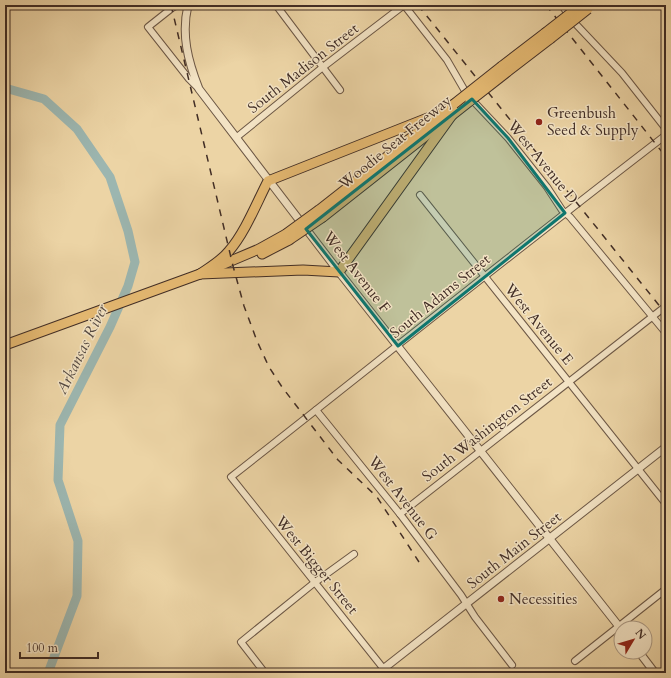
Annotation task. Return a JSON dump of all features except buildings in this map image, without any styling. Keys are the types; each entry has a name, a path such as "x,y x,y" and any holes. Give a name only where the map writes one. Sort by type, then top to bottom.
{"main road":[{"name":"Woodie Seat Freeway","path":"5,345 190,277 233,266 259,256 321,214 505,69 588,6"},
{"path":"200,274 230,251 268,181 430,116 448,114"},
{"path":"200,274 303,270 339,272 448,114"}],"street":[{"path":"178,5 148,27 189,79 199,89"},
{"name":"West Avenue F","path":"188,5 185,19 186,40 190,65 199,89 339,272 614,620"},
{"path":"276,5 340,90"},
{"name":"South Madison Street","path":"237,137 323,67 404,5"},
{"name":"West Avenue D","path":"404,5 447,60 465,91 508,138 547,187 562,210 570,217 666,333"},
{"path":"562,5 571,19 622,73 666,129"},
{"name":"South Adams Street","path":"230,477 666,135"},
{"name":"West Avenue E","path":"420,195 666,504"},
{"name":"South Washington Street","path":"400,514 666,306"},
{"name":"West Avenue G","path":"316,410 400,514 512,665"},
{"name":"South Main Street","path":"383,672 466,604 666,447"},
{"name":"West Bigger Street","path":"230,477 383,672"},
{"path":"265,673 241,642 314,583 354,554"},
{"path":"628,620 666,589"},
{"path":"575,661 613,632"},
{"path":"645,660 655,673"}],"highlighted area":[{"path":"472,99 508,138 565,213 398,346 306,229"}],"waterway":[{"name":"Arkansas River","path":"5,88 44,99 77,129 110,177 128,231 135,262 128,286 110,327 60,425 58,480 78,541 77,596 48,673"}],"railway":[{"path":"171,5 233,266 244,306 257,341 269,367 282,387 338,460 377,497 419,562"},
{"path":"418,5 666,314"},
{"path":"546,5 666,157"}],"place":[{"name":"Greenbush Seed & Supply","path":"539,122"},
{"name":"Necessities","path":"501,599"}]}
